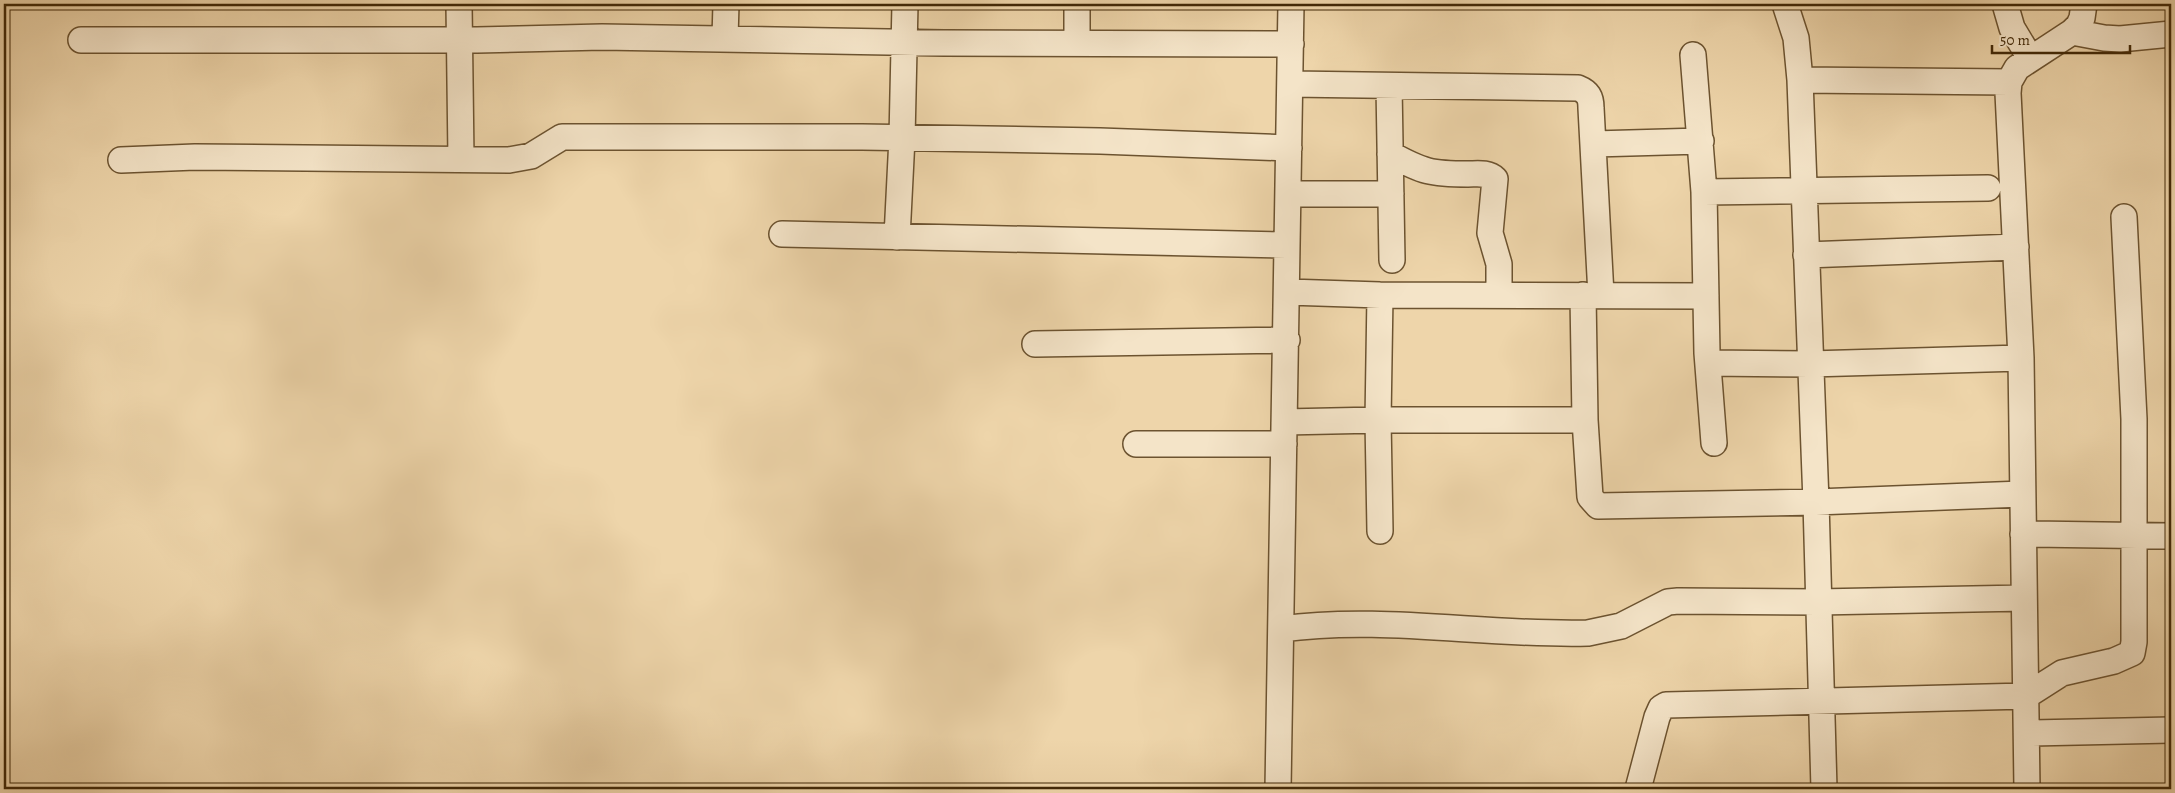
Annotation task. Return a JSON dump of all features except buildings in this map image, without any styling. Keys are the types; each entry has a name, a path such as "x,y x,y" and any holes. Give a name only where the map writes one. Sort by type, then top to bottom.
{"street":[{"path":"459,4 461,159"},
{"path":"725,38 726,4"},
{"path":"897,237 902,138 905,4"},
{"path":"1077,4 1077,43"},
{"path":"1278,789 1292,4"},
{"path":"1785,4 1796,38 1800,80 1816,502 1824,789"},
{"path":"2005,4 2012,28 2030,58"},
{"path":"2027,789 2021,358 2010,149 2009,82 2017,68 2072,32 2082,18 2084,4"},
{"path":"2072,32 2120,39 2171,34"},
{"path":"81,40 459,40 602,37 904,42 1291,44"},
{"path":"1693,54 1704,192 1708,363 1714,443"},
{"path":"1800,80 2009,82"},
{"path":"1291,84 1578,88 1586,91 1591,99 1594,144 1592,295 1585,420 1590,497 1598,506 1816,502 2022,494"},
{"path":"1389,86 1392,260"},
{"path":"121,160 195,157 522,158 562,137 902,138 1100,141 1289,148"},
{"path":"1594,144 1701,141"},
{"path":"1390,154 1417,168 1432,173 1486,174 1495,179 1490,233 1499,264 1499,294"},
{"path":"1704,192 1988,188"},
{"path":"1288,194 1391,194"},
{"path":"1638,789 1657,717 1661,708 1666,705 2026,696 2062,673 2114,661 2132,653 2134,642 2133,385 2124,217"},
{"path":"782,234 1287,246"},
{"path":"1806,255 2016,247"},
{"path":"1288,292 1380,295 1706,296"},
{"path":"1380,295 1378,420 1380,531"},
{"path":"1035,344 1286,340"},
{"path":"1708,363 1810,364 2021,358"},
{"path":"1136,444 1284,433 1378,420 1585,420"},
{"path":"2023,534 2171,536"},
{"path":"1281,629 1306,626 1366,624 1588,633 1621,626 1668,602 1818,602 2024,598"},
{"path":"2027,733 2171,730"}]}
